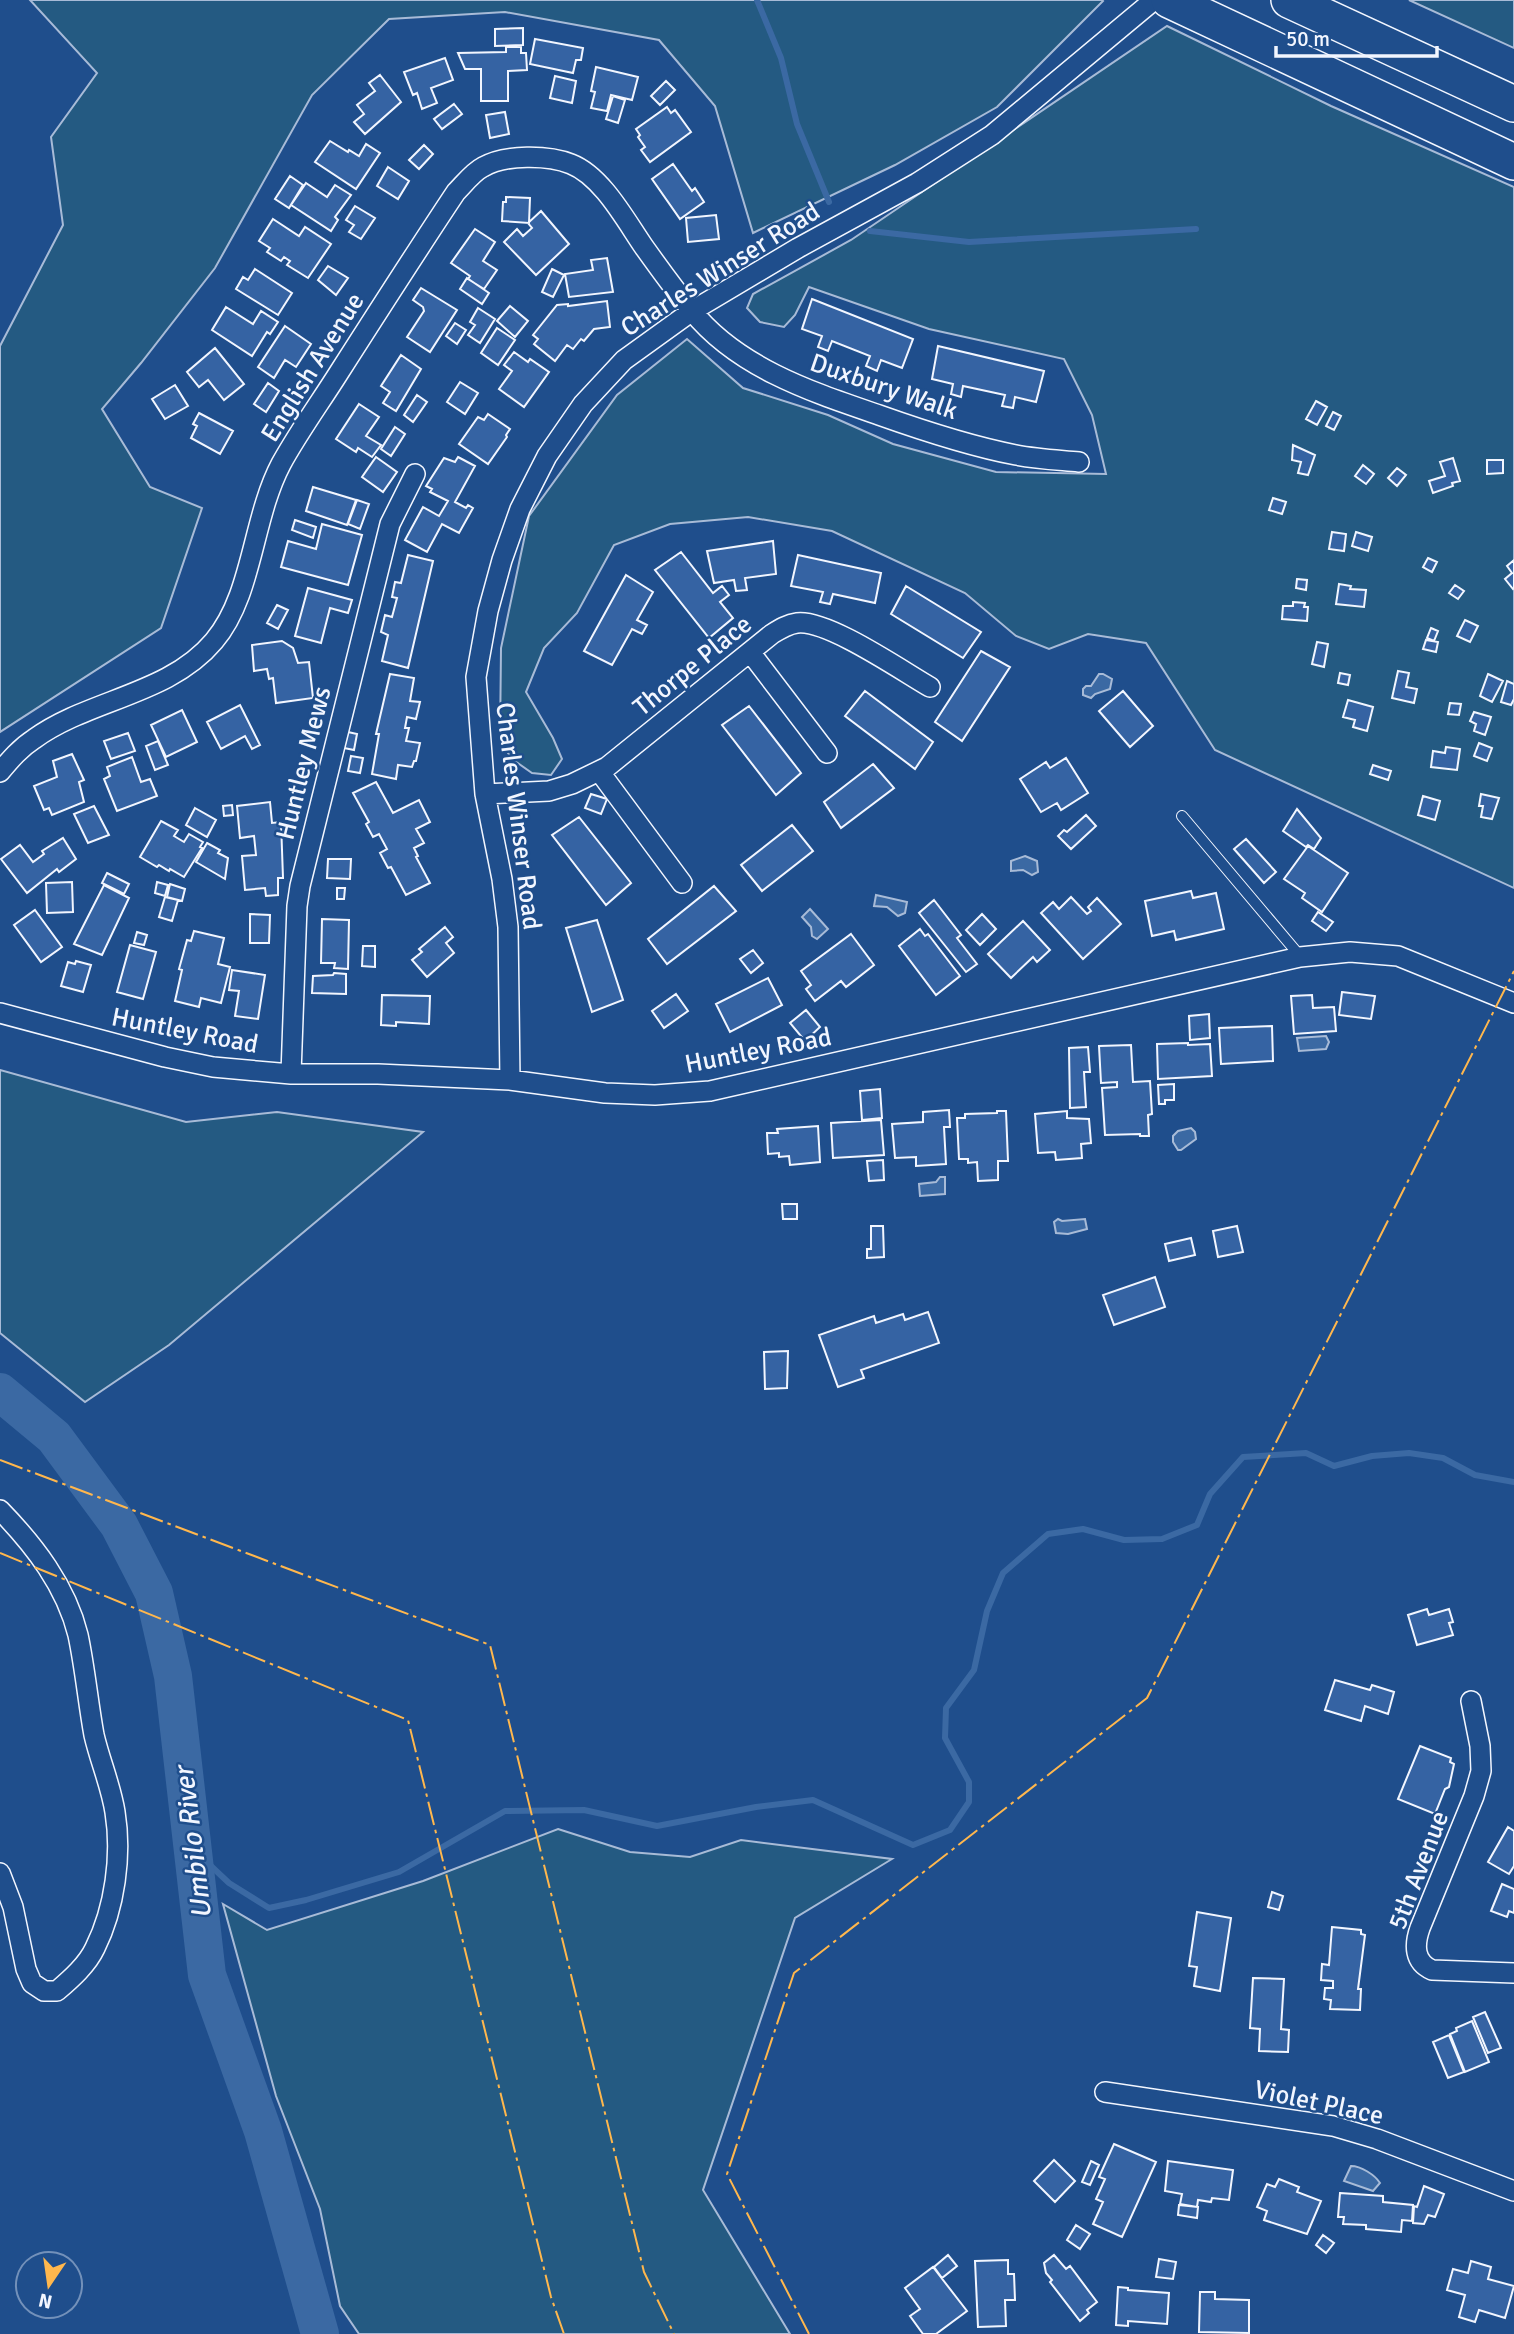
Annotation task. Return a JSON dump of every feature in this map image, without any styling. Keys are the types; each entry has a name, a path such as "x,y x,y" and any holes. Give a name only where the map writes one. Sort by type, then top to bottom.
{"highway":[{"path":"1169,0 1514,162"},
{"path":"1289,0 1514,104"}],"street":[{"name":"Charles Winser Road","path":"510,1080 508,927 502,879 485,794 476,677 488,611 520,509 547,456 583,404 624,359 692,311 798,248 917,183 992,135 1154,0"},
{"name":"English Avenue","path":"0,772 16,753 35,738 56,726 166,678 203,654 217,638 230,620 241,592 259,519 281,464 456,192 484,166 514,158 547,158 573,165 595,180 692,311"},
{"name":"Duxbury Walk","path":"692,311 709,330 733,349 773,374 835,400 935,435 1017,455 1079,462"},
{"name":"Huntley Mews","path":"291,1074 300,886 390,524 415,474"},
{"name":"Thorpe Place","path":"485,794 550,791 599,771 750,652 784,627 799,623 815,625 836,633 930,687"},
{"path":"750,652 827,753"},
{"path":"599,771 682,883"},
{"name":"Huntley Road","path":"0,1013 214,1067 291,1074 378,1074 510,1080 605,1093 655,1095 710,1091 1300,957 1350,952 1398,956 1514,1003"},
{"path":"0,1510 40,1556 56,1581 77,1632 93,1730 118,1829 118,1863 114,1888 95,1948 84,1965 57,1991 44,1991 32,1983 26,1969 13,1907 0,1873"},
{"name":"5th Avenue","path":"1471,1701 1480,1746 1480,1771 1474,1796 1416,1939 1416,1951 1424,1967 1432,1970 1514,1973"},
{"name":"Violet Place","path":"1105,2092 1333,2126 1377,2139 1514,2191"}],"lane":[{"path":"1182,816 1300,957"}],"shaded area":[{"path":"30,0 1103,1 997,107 895,165 753,233 715,106 659,40 505,12 389,19 312,95 215,268 102,409 150,487 202,508 161,628 0,732 0,346 63,225 51,137 97,73"},
{"path":"1409,0 1514,0 1514,48"},
{"path":"1167,26 1331,106 1514,187 1514,888 1215,750 1146,643 1088,634 1049,649 1016,636 965,593 832,531 748,517 670,524 614,545 577,613 544,648 526,692 562,759 551,775 532,773 512,759 500,741 501,648 529,516 617,395 687,339 743,388 828,415 893,444 996,472 1106,474 1092,415 1064,359 929,329 809,287 795,315 784,327 760,322 747,308 753,294 851,240"},
{"path":"1099,674 1112,679 1110,689 1091,698 1083,695 1083,689 1091,686"},
{"path":"1025,856 1037,861 1038,872 1032,875 1023,870 1011,871 1011,861"},
{"path":"876,895 907,902 905,913 898,916 887,907 874,906"},
{"path":"810,909 828,929 817,939 812,936 811,927 802,917"},
{"path":"1326,1036 1329,1042 1326,1049 1299,1051 1297,1038"},
{"path":"0,1070 186,1122 277,1112 423,1132 169,1345 85,1402 0,1333"},
{"path":"1191,1128 1196,1139 1178,1150 1173,1136 1178,1131"},
{"path":"940,1177 945,1177 945,1194 920,1196 919,1184 936,1182"},
{"path":"1058,1219 1085,1219 1087,1229 1068,1234 1056,1233 1054,1222"},
{"path":"558,1829 630,1852 690,1857 741,1840 892,1859 795,1918 703,2190 790,2334 359,2334 340,2306 320,2209 276,2096 223,1904 267,1930 423,1881"},
{"path":"1351,2166 1367,2172 1380,2183 1373,2191 1344,2181"}],"building":[{"path":"523,28 523,45 495,46 495,29"},
{"path":"535,39 583,48 581,60 576,60 573,73 530,64"},
{"path":"506,47 521,47 521,53 526,53 527,70 508,71 508,101 481,101 481,69 465,69 458,53 506,52"},
{"path":"445,58 453,80 431,88 437,103 422,109 417,93 413,95 404,72"},
{"path":"596,67 638,77 632,100 611,95 607,111 591,108"},
{"path":"380,75 401,102 365,134 354,122 364,114 357,105 375,91 369,83"},
{"path":"555,76 576,81 572,103 550,98"},
{"path":"666,81 675,90 660,105 651,96"},
{"path":"613,96 625,100 618,123 606,119"},
{"path":"454,104 462,114 442,129 434,119"},
{"path":"667,107 671,113 675,110 691,132 650,162 641,150 645,147 636,129"},
{"path":"505,112 509,134 490,138 486,115"},
{"path":"330,141 359,156 366,144 380,153 356,189 315,162"},
{"path":"424,145 433,154 419,169 409,160"},
{"path":"673,164 692,191 695,188 704,202 680,219 652,179"},
{"path":"388,167 409,181 398,199 377,186"},
{"path":"290,176 303,185 289,208 275,199"},
{"path":"306,183 327,197 335,185 351,195 335,217 338,220 331,231 291,205"},
{"path":"506,197 530,198 529,223 502,221 503,202 506,202"},
{"path":"355,206 375,218 361,239 349,232 354,225 346,220"},
{"path":"541,211 569,244 536,275 504,242 517,229 523,236 532,228 528,223"},
{"path":"716,215 719,239 688,242 686,218"},
{"path":"273,219 299,236 305,227 331,244 308,278 287,265 290,261 284,257 281,261 267,252 270,248 259,241"},
{"path":"475,229 495,242 483,261 497,270 484,289 451,263"},
{"path":"607,258 613,292 569,297 565,274 593,270 591,260"},
{"path":"328,266 348,278 336,295 318,280"},
{"path":"255,269 292,293 278,315 236,289 243,277 248,280"},
{"path":"552,269 564,275 553,297 542,292"},
{"path":"467,278 489,293 482,304 460,289"},
{"path":"421,288 457,310 430,352 407,337 424,311 423,307 413,300"},
{"path":"812,299 913,339 902,368 881,360 877,371 866,366 870,356 832,341 828,351 818,347 822,336 802,329"},
{"path":"607,301 610,327 594,329 573,349 567,345 555,361 534,344 538,339 533,335 557,305"},
{"path":"510,306 528,321 515,337 497,321"},
{"path":"226,307 253,324 261,311 278,322 270,334 267,332 252,356 212,330"},
{"path":"478,308 495,319 480,343 468,335 475,325 470,322"},
{"path":"455,323 466,330 457,344 446,336"},
{"path":"285,326 311,344 296,367 285,360 274,378 258,367"},
{"path":"497,328 515,340 498,365 481,353"},
{"path":"938,346 1044,371 1036,402 1015,397 1013,408 1002,406 1005,395 963,386 961,397 951,394 953,384 932,379"},
{"path":"215,348 244,384 224,400 208,380 199,387 187,372"},
{"path":"514,352 549,372 524,407 499,389 512,371 504,365"},
{"path":"401,355 421,369 396,411 383,403 390,392 381,386"},
{"path":"460,382 478,393 465,414 447,402"},
{"path":"268,383 279,391 266,412 254,404"},
{"path":"175,385 188,406 165,419 152,399"},
{"path":"417,395 427,402 413,422 404,415"},
{"path":"1316,401 1327,407 1317,425 1306,419"},
{"path":"359,404 379,417 366,436 381,445 372,457 358,448 356,452 336,439"},
{"path":"1333,412 1341,416 1334,430 1326,426"},
{"path":"199,413 233,431 220,454 191,438 197,426 193,424"},
{"path":"488,414 510,429 488,464 459,444 478,417 484,420"},
{"path":"395,427 405,434 391,456 381,449"},
{"path":"1293,445 1315,455 1308,475 1298,473 1301,462 1292,460"},
{"path":"376,457 397,472 383,492 362,477"},
{"path":"458,457 475,466 455,502 466,508 468,505 473,508 459,533 442,524 427,552 405,540 423,507 439,516 448,501 430,492 432,489 426,486 444,458 455,462"},
{"path":"1453,458 1460,481 1433,493 1429,481 1445,476 1440,462"},
{"path":"1487,460 1503,460 1503,473 1487,474"},
{"path":"1363,465 1374,474 1366,484 1355,476"},
{"path":"1397,468 1406,475 1397,486 1388,478"},
{"path":"313,487 356,500 347,525 306,511"},
{"path":"1273,498 1286,502 1282,514 1269,510"},
{"path":"357,500 369,504 360,529 348,524"},
{"path":"295,520 316,527 313,538 292,530"},
{"path":"322,524 362,535 348,585 281,567 288,541 316,549"},
{"path":"1332,532 1346,534 1344,551 1329,549"},
{"path":"1356,532 1372,537 1368,551 1352,546"},
{"path":"773,541 776,574 745,578 747,590 736,591 734,580 714,583 707,551"},
{"path":"681,552 713,593 722,586 729,595 720,602 733,618 709,638 655,570"},
{"path":"408,555 433,561 408,668 382,661 388,635 381,632 385,615 392,617 397,598 392,597 395,582 401,583"},
{"path":"798,555 881,573 875,603 833,594 830,604 820,602 823,592 791,586"},
{"path":"1428,558 1437,562 1432,572 1423,567"},
{"path":"1514,560 1513,589 1505,579 1512,573 1507,566"},
{"path":"626,575 653,592 637,620 647,625 642,634 632,629 612,665 584,651"},
{"path":"1297,579 1307,580 1306,590 1296,588"},
{"path":"1339,584 1351,586 1350,589 1366,590 1364,607 1336,604"},
{"path":"1455,585 1464,591 1458,599 1449,593"},
{"path":"906,586 981,632 963,658 891,614"},
{"path":"308,588 352,600 348,613 330,608 321,643 295,636"},
{"path":"1293,602 1305,603 1304,607 1308,607 1307,621 1282,619 1283,606 1293,606"},
{"path":"277,605 288,610 278,629 267,623"},
{"path":"1465,620 1478,626 1470,642 1457,636"},
{"path":"1431,628 1438,631 1434,641 1427,638"},
{"path":"1426,640 1438,642 1436,652 1423,649"},
{"path":"282,641 293,648 298,663 309,662 313,698 276,703 273,678 269,679 267,669 254,671 252,645"},
{"path":"1317,642 1328,644 1324,667 1312,664"},
{"path":"981,651 1010,667 962,741 935,722"},
{"path":"1398,671 1409,673 1406,687 1417,689 1414,703 1392,698"},
{"path":"1340,673 1350,675 1348,685 1338,683"},
{"path":"390,674 414,678 410,701 420,702 416,719 407,717 405,728 409,728 406,741 420,743 416,761 412,767 398,765 396,779 372,774 379,734 376,734"},
{"path":"1488,674 1503,681 1492,702 1480,696"},
{"path":"1507,681 1514,684 1514,699 1511,705 1501,702"},
{"path":"865,691 933,742 915,769 845,716"},
{"path":"1123,691 1153,726 1130,747 1099,711"},
{"path":"1348,700 1373,707 1367,731 1353,727 1355,720 1343,717"},
{"path":"1450,703 1461,704 1459,715 1448,714"},
{"path":"240,705 260,745 252,749 245,736 221,749 207,722"},
{"path":"749,706 801,773 776,795 722,725"},
{"path":"182,710 197,742 166,757 151,725"},
{"path":"1474,712 1491,717 1485,735 1474,731 1476,724 1470,721"},
{"path":"348,732 357,734 354,750 344,748"},
{"path":"128,733 135,751 111,759 104,741"},
{"path":"158,741 168,765 155,770 146,746"},
{"path":"1479,743 1492,748 1487,761 1474,756"},
{"path":"1446,747 1460,749 1457,770 1431,767 1433,751 1445,753"},
{"path":"72,754 84,780 79,782 84,802 52,815 49,808 44,810 34,786 57,777 53,761"},
{"path":"351,756 363,758 360,773 348,771"},
{"path":"132,757 141,782 150,779 157,796 117,811 104,779 110,776 107,767"},
{"path":"1066,758 1088,793 1061,810 1057,803 1041,812 1020,779 1046,762 1050,768"},
{"path":"873,764 894,788 841,828 824,802"},
{"path":"1373,765 1391,771 1388,780 1370,774"},
{"path":"376,782 393,813 419,800 430,822 416,829 424,843 414,848 430,883 406,895 380,853 387,849 379,834 373,837 366,824 369,822 353,793"},
{"path":"591,794 607,799 601,814 585,808"},
{"path":"1481,794 1499,798 1492,819 1481,817"},
{"path":"1423,796 1440,801 1435,820 1418,815"},
{"path":"270,802 272,823 281,822 283,878 278,878 278,895 266,896 265,888 245,890 242,856 256,855 254,836 240,838 237,806"},
{"path":"232,805 233,815 224,816 223,806"},
{"path":"94,806 109,835 88,843 74,814"},
{"path":"195,808 216,820 207,837 186,825"},
{"path":"1297,809 1321,838 1314,849 1308,845 1306,847 1283,831"},
{"path":"1086,815 1096,826 1071,849 1058,836 1064,830 1067,832"},
{"path":"579,817 631,883 606,905 552,835"},
{"path":"161,821 178,830 174,836 184,842 189,834 203,842 184,877 140,857"},
{"path":"792,825 813,851 762,891 741,865"},
{"path":"63,838 76,859 59,872 57,869 27,893 1,859 20,845 33,862 44,854 42,851"},
{"path":"1246,839 1276,872 1264,883 1234,849"},
{"path":"207,843 228,858 225,879 196,862"},
{"path":"1308,846 1348,873 1322,912 1302,898 1305,893 1284,879"},
{"path":"328,859 351,859 350,879 327,878"},
{"path":"107,873 129,884 124,894 102,883"},
{"path":"72,882 73,912 47,913 46,883"},
{"path":"157,882 168,885 165,896 155,893"},
{"path":"170,884 185,889 182,901 167,897"},
{"path":"104,885 129,898 102,955 74,944"},
{"path":"714,886 736,911 667,964 648,939"},
{"path":"337,888 345,888 344,899 337,899"},
{"path":"1191,891 1193,898 1216,893 1224,929 1176,940 1174,931 1152,936 1145,901"},
{"path":"165,897 178,900 172,921 159,917"},
{"path":"1071,897 1087,914 1091,911 1088,907 1097,898 1121,924 1083,959 1041,913 1053,902 1059,909"},
{"path":"934,900 961,935 957,938 977,964 966,972 919,913"},
{"path":"35,910 62,947 41,962 14,925"},
{"path":"1318,912 1333,922 1326,931 1312,921"},
{"path":"250,914 270,915 269,943 250,943"},
{"path":"982,914 996,929 980,945 966,930"},
{"path":"322,919 349,920 348,969 334,968 335,963 321,963"},
{"path":"597,920 623,1000 592,1012 566,928"},
{"path":"1023,921 1050,950 1037,962 1033,957 1011,978 988,954"},
{"path":"445,927 453,937 446,943 454,953 427,977 412,960 422,952 419,949"},
{"path":"920,929 925,936 928,934 960,976 936,995 899,946"},
{"path":"194,931 224,938 218,964 230,967 221,1003 201,998 199,1007 175,1001 182,970 179,969 187,940 191,941"},
{"path":"137,932 147,935 144,945 134,943"},
{"path":"851,934 874,965 846,987 841,981 815,1001 806,989 811,985 801,971"},
{"path":"130,945 156,952 143,999 117,992"},
{"path":"363,946 375,946 375,967 362,966"},
{"path":"753,950 763,963 751,973 740,959"},
{"path":"76,961 91,965 83,992 61,986 68,962 75,964"},
{"path":"232,970 265,975 258,1019 235,1016 239,991 229,990"},
{"path":"346,974 346,994 312,993 313,976"},
{"path":"768,978 782,1005 730,1032 716,1004"},
{"path":"1342,992 1375,996 1371,1019 1339,1015"},
{"path":"676,994 688,1011 664,1028 652,1011"},
{"path":"382,995 430,996 429,1024 396,1022 396,1026 381,1025"},
{"path":"1312,995 1313,1008 1334,1007 1336,1031 1294,1034 1291,996"},
{"path":"806,1010 820,1027 805,1041 790,1023"},
{"path":"1209,1014 1210,1038 1190,1040 1189,1016"},
{"path":"1272,1026 1273,1061 1221,1064 1219,1028"},
{"path":"1157,1044 1210,1044 1212,1076 1158,1079"},
{"path":"1131,1045 1133,1082 1150,1081 1152,1114 1148,1115 1149,1136 1105,1135 1102,1088 1117,1087 1117,1082 1101,1083 1099,1046"},
{"path":"1088,1047 1090,1072 1084,1072 1086,1107 1070,1108 1069,1048"},
{"path":"1174,1084 1174,1100 1165,1100 1165,1104 1159,1104 1158,1085"},
{"path":"880,1089 882,1118 862,1120 860,1091"},
{"path":"949,1110 950,1127 944,1127 946,1164 916,1166 916,1157 895,1158 892,1124 923,1122 923,1112"},
{"path":"1006,1111 1008,1161 998,1161 998,1180 978,1181 977,1162 968,1163 968,1159 959,1159 957,1118 965,1118 965,1114"},
{"path":"1067,1111 1067,1118 1089,1119 1091,1143 1081,1144 1082,1158 1056,1160 1055,1152 1038,1153 1035,1114"},
{"path":"881,1120 884,1155 833,1158 831,1123"},
{"path":"818,1126 820,1162 790,1165 789,1156 768,1154 767,1133 778,1133 777,1129"},
{"path":"883,1160 884,1180 869,1181 867,1161"},
{"path":"782,1204 797,1204 797,1219 783,1219"},
{"path":"871,1226 883,1226 884,1257 867,1258 867,1249 871,1249"},
{"path":"1237,1226 1243,1252 1218,1257 1213,1231"},
{"path":"1191,1238 1195,1255 1169,1261 1165,1244"},
{"path":"1155,1277 1165,1307 1114,1325 1103,1295"},
{"path":"928,1312 939,1343 861,1370 864,1378 838,1387 819,1335 874,1316 876,1323 903,1314 905,1320"},
{"path":"788,1351 787,1388 765,1389 764,1352"},
{"path":"1427,1609 1429,1615 1449,1609 1453,1622 1449,1623 1453,1635 1417,1645 1408,1615"},
{"path":"1335,1680 1370,1690 1372,1685 1394,1692 1388,1714 1365,1706 1361,1721 1325,1710"},
{"path":"1420,1746 1451,1758 1450,1762 1454,1764 1449,1787 1445,1789 1435,1814 1398,1799"},
{"path":"1508,1827 1514,1831 1514,1866 1509,1874 1488,1862"},
{"path":"1502,1884 1514,1889 1514,1913 1509,1911 1507,1917 1491,1911"},
{"path":"1272,1892 1283,1896 1279,1910 1268,1907"},
{"path":"1197,1912 1231,1918 1220,1991 1194,1986 1197,1967 1189,1966"},
{"path":"1332,1927 1361,1930 1361,1934 1365,1935 1358,1989 1361,1989 1360,2010 1330,2009 1331,2000 1324,1999 1325,1988 1333,1988 1333,1981 1321,1980 1322,1964 1329,1965"},
{"path":"1253,1978 1284,1979 1281,2029 1289,2030 1288,2052 1259,2051 1260,2029 1250,2028"},
{"path":"1485,2012 1501,2048 1488,2053 1473,2017"},
{"path":"1472,2021 1489,2062 1465,2072 1450,2034 1457,2031 1456,2028"},
{"path":"1449,2035 1464,2072 1448,2078 1433,2042"},
{"path":"1114,2144 1156,2162 1122,2237 1093,2224 1103,2202 1096,2199 1105,2179 1099,2177"},
{"path":"1054,2160 1075,2181 1055,2202 1034,2181"},
{"path":"1091,2161 1099,2165 1090,2185 1082,2182"},
{"path":"1168,2161 1233,2170 1229,2200 1198,2200 1197,2207 1180,2204 1182,2194 1165,2191"},
{"path":"1279,2179 1299,2187 1297,2192 1321,2201 1307,2234 1264,2220 1267,2211 1257,2207 1267,2184 1275,2187"},
{"path":"1424,2186 1444,2194 1435,2217 1428,2215 1424,2224 1413,2223 1414,2206 1417,2207"},
{"path":"1340,2193 1383,2196 1383,2202 1413,2205 1412,2221 1402,2220 1401,2232 1366,2229 1366,2225 1343,2224 1344,2217 1338,2217"},
{"path":"1179,2205 1198,2207 1197,2218 1178,2215"},
{"path":"1076,2225 1090,2234 1080,2249 1067,2240"},
{"path":"1323,2235 1334,2243 1326,2253 1316,2245"},
{"path":"948,2255 957,2266 942,2278 934,2267"},
{"path":"1054,2255 1066,2269 1070,2266 1097,2302 1087,2310 1089,2313 1080,2321 1046,2273 1044,2263"},
{"path":"1159,2259 1176,2262 1173,2279 1156,2277"},
{"path":"1008,2260 1008,2274 1014,2274 1015,2300 1005,2300 1006,2326 978,2327 975,2261"},
{"path":"1471,2261 1491,2267 1488,2279 1514,2286 1505,2318 1479,2310 1475,2322 1459,2317 1465,2295 1447,2290 1453,2269 1468,2273"},
{"path":"933,2267 967,2311 936,2334 923,2334 910,2316 920,2309 905,2288"},
{"path":"1118,2287 1169,2293 1167,2324 1128,2321 1128,2326 1116,2325"},
{"path":"1200,2292 1215,2292 1215,2299 1249,2300 1249,2333 1199,2332"}],"waterway":[{"path":"757,0 781,58 797,124 829,202"},
{"path":"870,231 969,242 1196,229"},
{"name":"Umbilo River","path":"0,1392 54,1437 119,1525 154,1593 173,1676 207,1975 263,2131 320,2334"},
{"path":"194,1850 229,1883 269,1908 306,1900 399,1872 505,1811 584,1810 657,1826 756,1807 813,1800 913,1845 950,1830 969,1802 969,1782 945,1738 946,1708 974,1670 987,1611 1003,1573 1048,1534 1083,1529 1124,1540 1162,1539 1197,1525 1210,1494 1243,1457 1306,1453 1334,1466 1372,1456 1409,1453 1443,1458 1475,1475 1514,1482"}],"power":[{"path":"809,2334 727,2174 794,1973 1147,1698 1514,971"},
{"path":"0,1460 490,1645 644,2272 674,2334"},
{"path":"0,1553 408,1720 551,2297 564,2334"}]}
